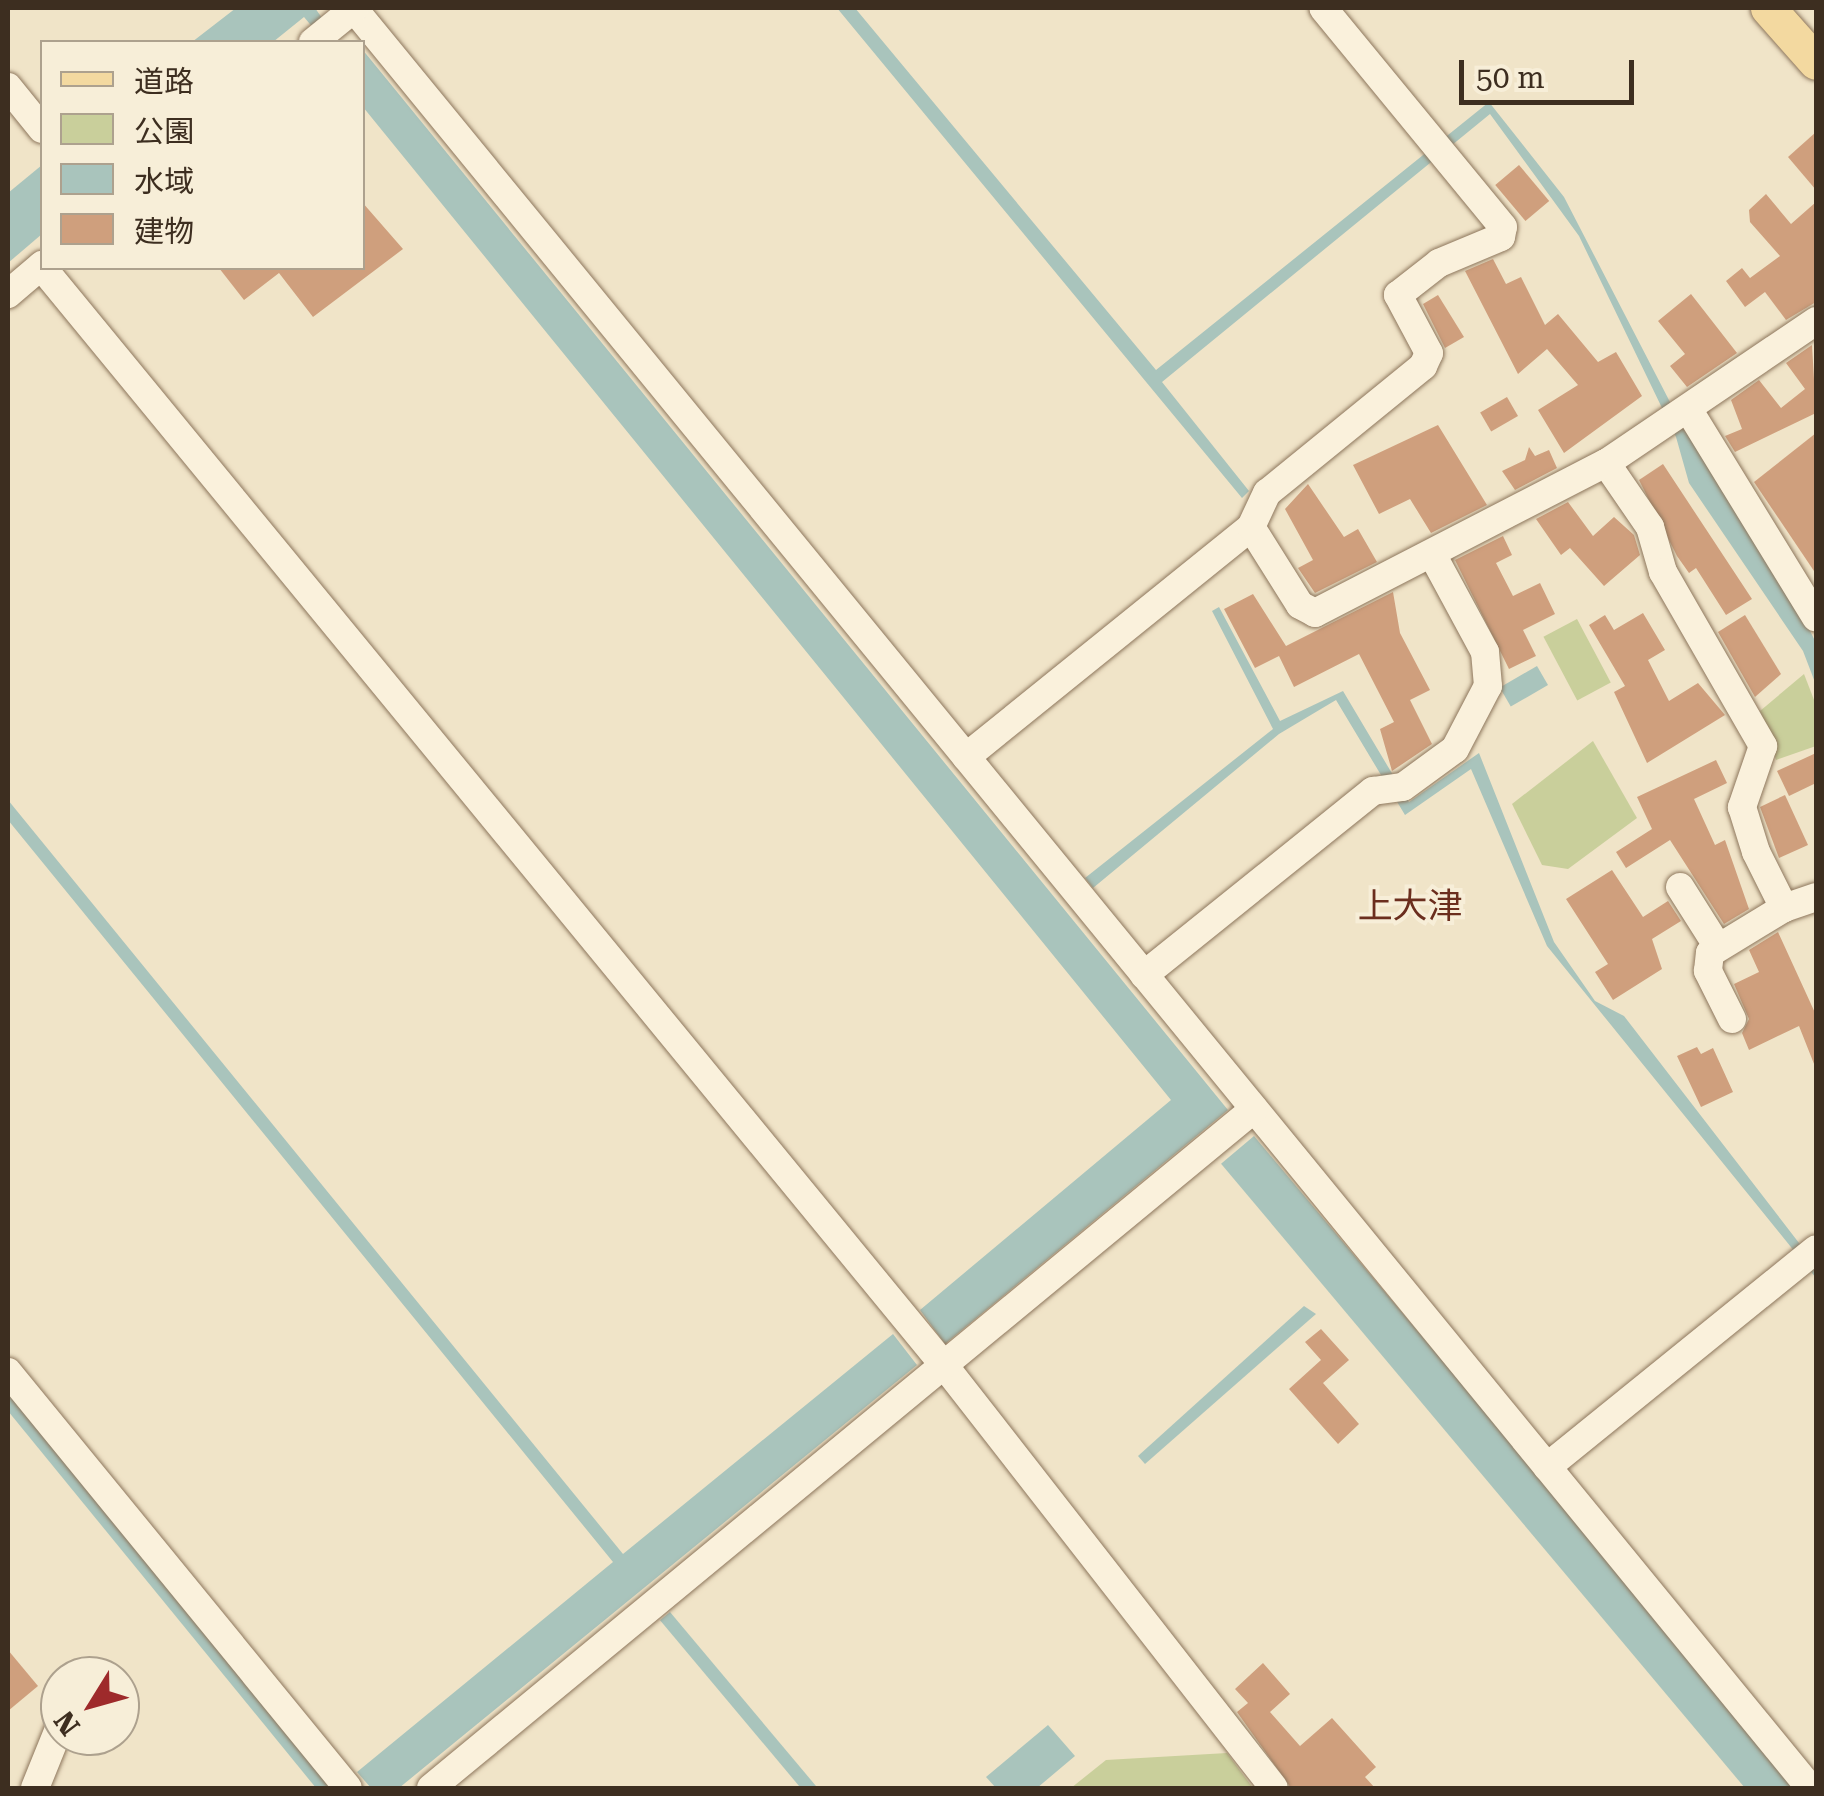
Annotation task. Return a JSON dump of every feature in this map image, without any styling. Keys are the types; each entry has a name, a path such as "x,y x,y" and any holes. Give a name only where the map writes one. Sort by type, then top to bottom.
{"main road":[{"path":"1768,8 1816,62"}],"street":[{"path":"966,757 1252,527 1267,493 1423,366 1429,353 1400,307 1405,285 1501,237 1503,227 1323,8"},
{"path":"316,40 349,13 966,757 1810,1788"},
{"path":"8,87 40,127"},
{"path":"8,294 40,268"},
{"path":"45,270 947,1369 1274,1788"},
{"path":"1252,527 1300,605 1316,613 1606,463 1680,419 1816,321"},
{"path":"1680,419 1816,618"},
{"path":"1606,463 1650,527 1663,572 1763,746 1742,807 1784,908"},
{"path":"1144,974 1393,789 1456,749 1488,686 1470,614 1432,554"},
{"path":"1680,888 1716,944"},
{"path":"1732,1019 1708,971 1716,944 1784,908 1816,897"},
{"path":"431,1788 947,1369 1254,1109"},
{"path":"1547,1467 1809,1254"},
{"path":"8,1372 348,1788"},
{"path":"35,1788 48,1756"}],"green space":[{"path":"1577,619 1611,683 1577,700 1543,637"},
{"path":"1804,674 1816,705 1816,746 1776,760 1760,711"},
{"path":"1593,741 1637,818 1568,869 1542,865 1512,804"},
{"path":"1227,1753 1253,1788 1071,1788 1106,1760"}],"water":[{"path":"236,8 315,8 338,40 323,40 304,17 275,40 195,40"},
{"path":"837,8 855,8 1156,370 1489,102 1564,197 1685,431 1791,592 1816,643 1816,685 1803,651 1689,483 1676,437 1579,236 1490,114 1162,382 1249,491 1242,498"},
{"path":"365,53 1228,1110 945,1344 920,1310 1171,1100 365,109"},
{"path":"40,167 40,236 8,263 8,193"},
{"path":"1219,607 1280,721 1343,691 1409,802 1479,753 1554,942 1595,1001 1624,1016 1816,1265 1816,1278 1547,946 1471,769 1405,815 1336,700 1279,734 1093,888 1085,878 1273,729 1212,611"},
{"path":"1537,666 1548,685 1511,707 1500,688"},
{"path":"8,800 623,1554 893,1334 917,1365 399,1788 371,1788 357,1772 613,1562 8,820"},
{"path":"1254,1136 1797,1783 1792,1788 1745,1788 1221,1164"},
{"path":"1304,1306 1316,1314 1145,1464 1138,1456"},
{"path":"8,1393 329,1788 316,1788 8,1411"},
{"path":"670,1612 817,1787 801,1788 660,1620"},
{"path":"1048,1725 1075,1756 1037,1788 996,1788 986,1777"}],"building":[{"path":"1816,132 1816,190 1788,157"},
{"path":"1519,165 1549,201 1525,221 1495,185"},
{"path":"1766,194 1791,224 1816,202 1816,302 1786,320 1765,292 1745,307 1726,281 1742,268 1750,278 1780,256 1750,222 1749,210"},
{"path":"365,205 403,249 313,317 279,273 244,300 221,270 365,270"},
{"path":"1493,259 1506,284 1521,277 1545,325 1558,314 1598,362 1616,352 1642,396 1564,453 1538,410 1578,385 1547,349 1518,374 1465,271"},
{"path":"1691,294 1737,353 1687,387 1670,366 1685,354 1658,321"},
{"path":"1438,295 1464,337 1445,348 1423,304"},
{"path":"1812,345 1816,413 1735,452 1725,436 1742,429 1731,400 1759,380 1781,408 1805,389 1786,363"},
{"path":"1507,397 1518,416 1491,432 1480,412"},
{"path":"1438,425 1487,505 1431,533 1410,499 1379,514 1353,465"},
{"path":"1816,433 1816,574 1754,482"},
{"path":"1529,447 1535,456 1549,450 1557,468 1515,490 1502,471 1525,460"},
{"path":"1663,464 1752,599 1726,615 1696,568 1689,573 1677,556 1639,480"},
{"path":"1308,484 1344,537 1358,529 1377,562 1315,593 1298,568 1313,560 1285,509"},
{"path":"1568,502 1593,536 1614,517 1634,535 1640,555 1604,586 1570,548 1561,555 1536,519"},
{"path":"1503,536 1512,555 1496,563 1513,596 1540,583 1555,614 1523,630 1536,656 1509,669 1455,560"},
{"path":"1393,592 1400,633 1430,690 1410,700 1432,744 1392,771 1380,729 1394,722 1359,654 1294,687 1279,656 1255,668 1224,609 1253,594 1286,646"},
{"path":"1643,613 1665,650 1648,660 1669,701 1698,683 1725,715 1647,763 1614,692 1625,686 1589,625 1605,615 1614,630"},
{"path":"1745,615 1781,674 1755,697 1718,632"},
{"path":"1816,753 1816,783 1789,796 1777,771"},
{"path":"1716,760 1727,783 1694,799 1715,845 1725,840 1749,909 1724,924 1670,840 1626,868 1616,852 1652,829 1637,797"},
{"path":"1785,795 1808,845 1779,858 1760,807"},
{"path":"1612,870 1643,917 1668,901 1681,921 1652,939 1662,969 1613,1000 1595,972 1608,964 1566,899"},
{"path":"1778,932 1816,1015 1816,1069 1799,1026 1749,1050 1742,1033 1749,1019 1734,984 1759,972 1749,950"},
{"path":"1697,1047 1701,1054 1713,1048 1733,1092 1701,1107 1677,1056"},
{"path":"1321,1329 1349,1360 1323,1383 1359,1424 1338,1444 1289,1389 1321,1360 1305,1342"},
{"path":"8,1650 38,1686 8,1711"},
{"path":"1263,1663 1290,1694 1270,1712 1300,1746 1332,1718 1376,1767 1365,1777 1375,1788 1291,1788 1237,1712 1248,1703 1235,1689"}],"district":[{"name":"上大津","path":"1410,907"}]}
